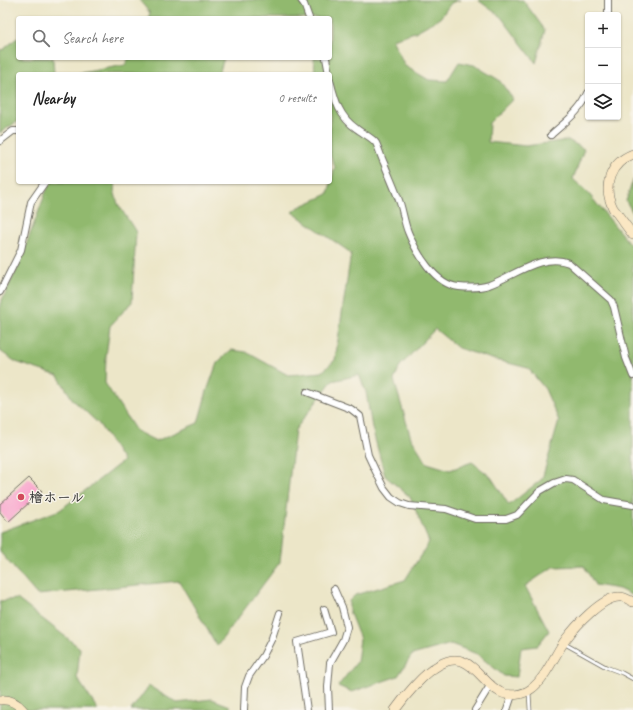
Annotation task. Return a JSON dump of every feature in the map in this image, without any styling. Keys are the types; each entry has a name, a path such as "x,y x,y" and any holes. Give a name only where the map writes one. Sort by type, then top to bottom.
{"main road":[{"path":"633,154 623,159 615,166 608,186 610,202 613,208 633,235"},
{"path":"395,710 404,697 431,671 439,664 447,661 465,662 473,667 500,692 512,695 523,694 539,682 563,643 595,608 610,599 620,596 633,602"},
{"path":"0,700 13,701 20,705 23,710"}],"street":[{"path":"301,0 308,16"},
{"path":"608,0 608,12"},
{"path":"326,60 329,72"},
{"path":"332,88 336,104 344,118 350,125 375,142 400,203 407,230 426,266 444,282 458,288 478,288 489,285 539,263 552,259 562,260 569,263 611,300 626,358 633,376"},
{"path":"550,135 585,101"},
{"path":"0,141 13,131 16,131"},
{"path":"0,292 21,250 31,202 44,184"},
{"path":"307,392 351,409 360,416 368,455 384,488 391,497 400,503 409,506 446,508 475,519 506,519 517,515 540,491 554,483 566,479 573,480 604,500 633,505"},
{"path":"329,710 328,688 330,663 343,640 347,627 342,607 334,588"},
{"path":"307,710 297,642 331,632 324,610"},
{"path":"244,710 245,687 249,676 263,656 272,638 280,613"},
{"path":"475,710 491,684"},
{"path":"507,710 512,695"}],"lane":[{"path":"563,643 606,667 633,679"},
{"path":"529,690 530,710"}],"green space":[{"path":"139,0 460,0 451,3 440,18 415,32 392,39 405,66 429,80 447,81 459,62 474,65 499,80 513,99 489,123 488,142 526,146 568,140 584,149 573,179 588,193 633,248 633,596 619,589 595,585 584,566 553,567 525,586 549,631 537,646 521,648 517,677 504,676 477,654 451,644 412,655 398,676 352,692 338,686 357,662 360,639 349,611 349,601 355,595 405,580 429,542 410,497 385,476 372,428 366,392 359,375 332,381 295,430 280,562 217,646 179,581 37,595 0,552 0,532 60,510 123,461 99,424 73,400 58,376 16,362 0,351 0,304 17,269 47,189 51,184 116,184 114,190 118,204 136,232 132,302 110,326 106,356 105,383 136,431 156,441 198,423 217,363 231,350 246,352 288,375 322,372 335,360 351,253 292,212 297,208 328,194 331,184 332,184 335,167 332,160 332,72 315,72 314,60 332,60 332,16 149,16 150,13","holes":["435,329 458,348 492,359 528,368 545,389 559,421 542,479 509,505 491,477 472,462 450,470 427,463 411,438 394,380 400,366"]},
{"path":"478,0 523,0 545,30 536,63 501,17"},
{"path":"16,39 16,60 53,60 54,72 16,72 16,122 0,133 0,49 3,50"},
{"path":"128,60 223,60 220,72 86,72 125,65"},
{"path":"633,180 633,213 626,201"},
{"path":"17,599 80,648 77,678 98,710 0,710 0,601"},
{"path":"149,686 177,703 212,699 230,706 230,710 131,710"}],"building":[{"name":"檜ホール","path":"29,478 42,491 8,522 0,512 0,504"}],"place":[{"name":"檜ホール","path":"21,497"}]}
